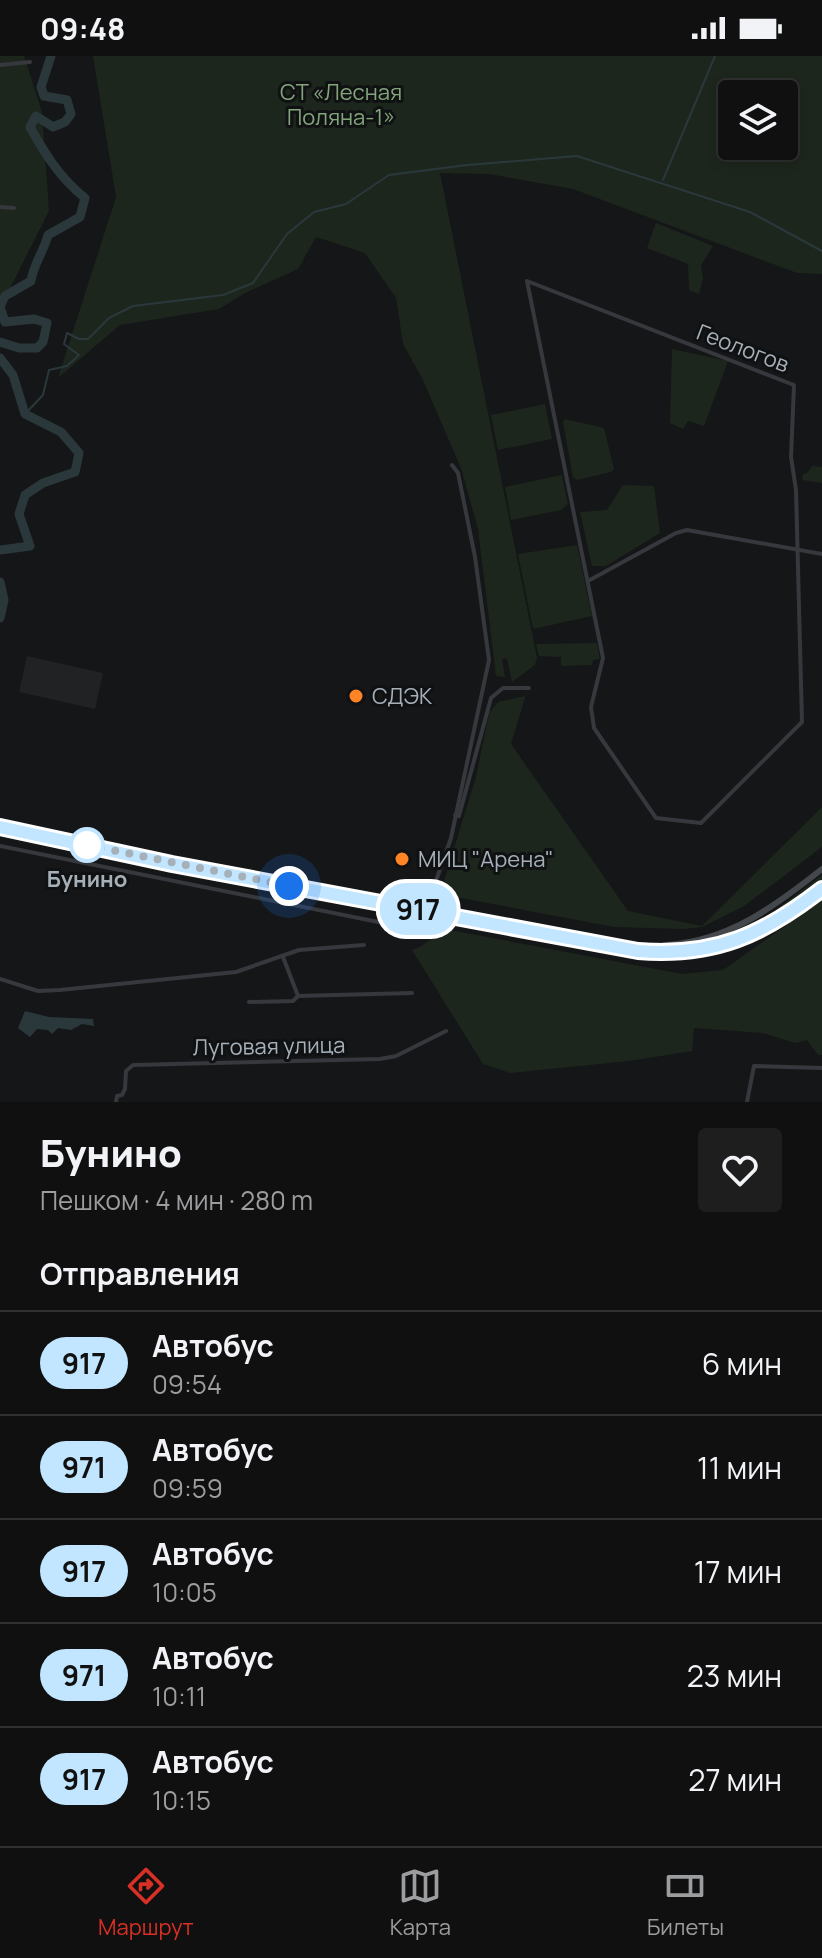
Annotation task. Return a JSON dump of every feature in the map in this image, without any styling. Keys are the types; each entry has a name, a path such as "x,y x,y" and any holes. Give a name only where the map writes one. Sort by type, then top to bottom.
{"main road":[{"path":"0,827 172,864 629,950 666,953 717,947 747,937 769,926 822,889"},
{"path":"595,943 666,945 716,936 765,912 822,869"}],"street":[{"path":"0,65 30,62"},
{"path":"0,207 14,208"},
{"name":"Геологов","path":"527,281 794,385 791,457 795,483 802,722 701,823 656,818 594,728 591,707 603,658 588,581 527,281"},
{"path":"429,928 432,923 431,895 446,856 489,660 475,557 458,473 452,465"},
{"path":"588,581 687,530 797,552 822,554"},
{"path":"455,815 459,816 491,698 503,688 529,688"},
{"path":"0,846 413,929 465,918"},
{"path":"0,979 38,991 60,990 236,972 299,950 364,945"},
{"path":"283,957 298,996"},
{"path":"249,1002 293,1001 298,996 412,993"},
{"name":"Луговая улица","path":"116,1102 117,1096 122,1095 125,1089 126,1071 133,1065 380,1059 396,1056 446,1031"},
{"path":"747,1102 754,1066 822,1068"}],"shaded area":[{"path":"27,656 103,673 95,709 19,692"},
{"path":"25,1011 49,1017 93,1019 94,1026 82,1024 71,1030 58,1028 52,1034 48,1030 37,1029 30,1037 18,1028"}],"green space":[{"path":"0,56 24,56 42,112 49,211 0,308"},
{"name":"СТ «Лесная Поляна-1»","path":"93,56 822,56 822,274 797,273 573,189 489,174 440,173 537,658 535,665 512,682 507,658 502,659 505,677 496,676 478,529 461,468 422,378 403,344 396,298 365,253 316,237 298,269 245,293 219,309 120,325 58,378 116,197"},
{"path":"656,223 713,246 701,265 703,279 699,294 689,290 688,264 647,248"},
{"path":"672,349 728,361 704,426 688,421 683,429 670,423"},
{"path":"545,404 552,439 498,450 491,415"},
{"path":"565,419 604,428 614,469 611,472 577,480 573,477"},
{"path":"812,466 822,467 822,483 802,480 803,474"},
{"path":"562,475 568,504 561,510 511,520 505,487"},
{"path":"623,485 654,486 660,533 606,566 592,566 580,512 607,510"},
{"path":"577,545 592,616 533,629 518,554"},
{"path":"597,643 600,659 593,660 592,665 561,666 561,657 539,656 536,644"},
{"path":"525,696 511,744 628,911 702,926 822,807 822,847 744,906 702,927 614,927 440,894 476,777 489,713 498,702"},
{"path":"822,875 822,883 761,923 728,938 692,947 730,935 765,918"},
{"path":"822,900 822,1055 818,1055 807,1040 795,1043 763,1033 694,1028 692,1051 510,1073 483,1064 412,950 445,929 682,974 723,970"}],"waterway":[{"path":"0,342 19,348 37,348 43,342 47,323 34,319 5,322 0,307 5,296 31,281 48,235 80,217 85,198 54,165 30,127 36,116 53,127 65,122 71,114 67,100 44,96 41,87 51,56"},
{"path":"663,180 715,56"},
{"path":"25,414 43,395 49,370 67,366 79,355 64,344 67,333 79,339 88,339 109,318 133,306 223,295 253,283 287,234 314,212 346,204 389,175 577,156 750,212 822,251"},
{"path":"0,358 13,375 25,414 61,432 79,453 75,472 43,483 25,495 19,514 30,546 0,550"},
{"path":"0,582 4,600 0,618"}],"bus line":[{"name":"917","path":"0,827 172,864 638,951 690,952 747,937 794,911 822,889"}],"place":[{"name":"СДЭК","path":"356,696"},
{"name":"Бунино","path":"87,845"},
{"name":"МИЦ \"Арена\"","path":"402,859"}],"route":[{"path":"87,845 289,886"}]}
